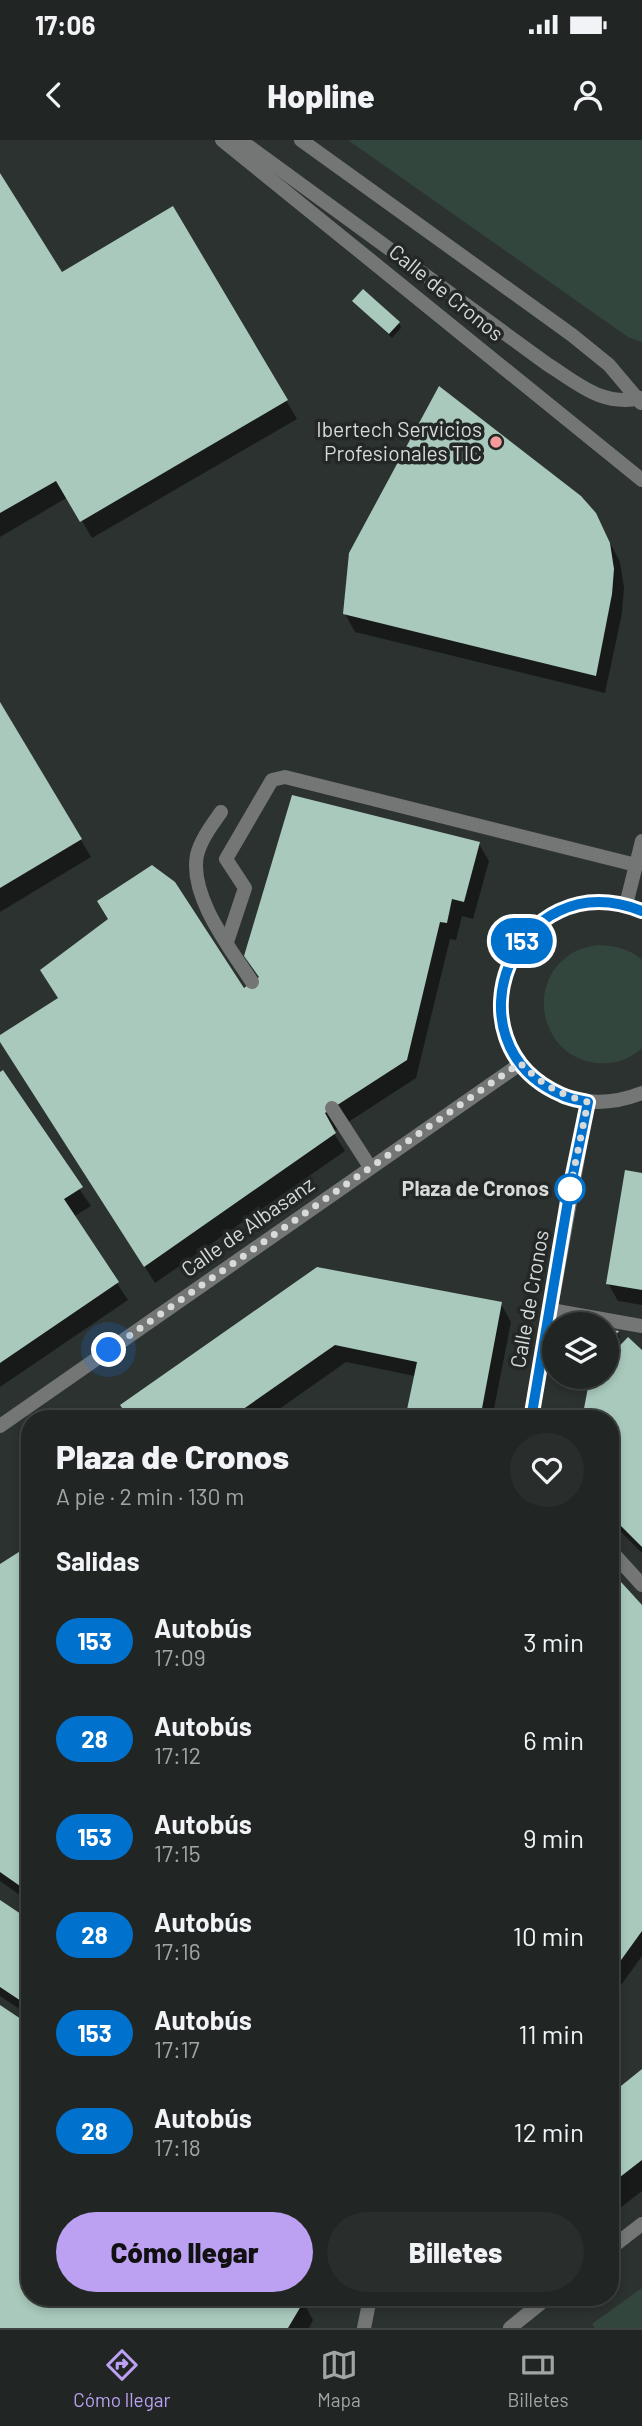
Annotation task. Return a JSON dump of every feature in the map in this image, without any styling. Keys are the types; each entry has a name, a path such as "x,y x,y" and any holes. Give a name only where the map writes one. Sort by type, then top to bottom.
{"street":[{"name":"Calle de Cronos","path":"222,140 642,480"},
{"name":"Calle de Cronos","path":"240,140 547,364 599,397 617,401 641,401"},
{"name":"Calle de Cronos","path":"301,140 572,335 609,365 641,401"},
{"path":"227,942 245,888 226,859 272,780 285,777 636,865"},
{"path":"221,812 197,855 198,879 209,915 252,982"},
{"path":"626,905 642,841"},
{"path":"642,911 626,905 595,902 565,908 538,923 517,947 504,975 500,1006 506,1037 520,1063 539,1082 562,1096 588,1102 622,1101 642,1093"},
{"name":"Calle de Albasanz","path":"23,1410 520,1063"},
{"name":"Calle de Cronos","path":"533,1410 570,1189 588,1102"},
{"path":"332,1108 370,1167"},
{"path":"551,1310 642,1326"},
{"name":"Calle de Albasanz","path":"0,1426 21,1411"},
{"path":"619,1560 642,1585"},
{"path":"619,2242 642,2224"},
{"path":"364,2328 368,2306"},
{"path":"497,2328 515,2324 537,2306"}],"green space":[{"path":"348,140 642,140 642,342 628,337"},
{"path":"597,945 621,948 642,960 642,1048 617,1062 586,1061 568,1052 554,1038 546,1020 544,1001 548,982 558,965 576,951"},
{"path":"642,2288 642,2328 595,2328 592,2324"}],"building":[{"path":"0,173 62,272 173,206 288,400 80,522 56,481 0,513"},
{"path":"363,289 400,322 389,334 352,301"},
{"path":"439,386 581,496 596,513 610,543 614,569 612,594 596,676 343,614 349,553"},
{"path":"0,702 82,839 0,888"},
{"path":"292,795 480,842 464,902 452,899 447,923 440,922 407,1060 325,1113 336,1133 144,1267 0,1042 0,1035 58,998 40,970 108,919 97,901 152,865 175,882 244,988 259,977 244,956"},
{"path":"3,1070 83,1187 64,1199 119,1282 0,1363 0,1072"},
{"path":"625,1170 642,1173 642,1290 606,1284"},
{"path":"317,1267 502,1302 482,1410 407,1410 417,1362 335,1345 242,1410 124,1410 120,1405"},
{"path":"628,1337 642,1350 642,1547 619,1524 619,1410 584,1410 588,1389 619,1389 619,1346"},
{"path":"21,1551 21,1887 0,1872 0,1564"},
{"path":"619,1580 642,1605 642,1931 619,1963"},
{"path":"0,1900 21,1914 21,2001 0,1987"},
{"path":"0,2005 21,2019 21,2306 301,2306 288,2328 0,2328"},
{"path":"642,2069 642,2160 619,2178 619,2088"}],"bus line":[{"name":"153","path":"533,1410 570,1189 588,1102 562,1096 539,1082 520,1063 506,1037 500,1006 504,975 517,947 538,923 565,908 595,902 626,905 642,911"}],"place":[{"name":"Ibertech Servicios Profesionales TIC","path":"496,442"},
{"name":"Plaza de Cronos","path":"570,1189"}],"route":[{"path":"109,1350 520,1063 539,1082 562,1096 588,1102 570,1189"}]}
